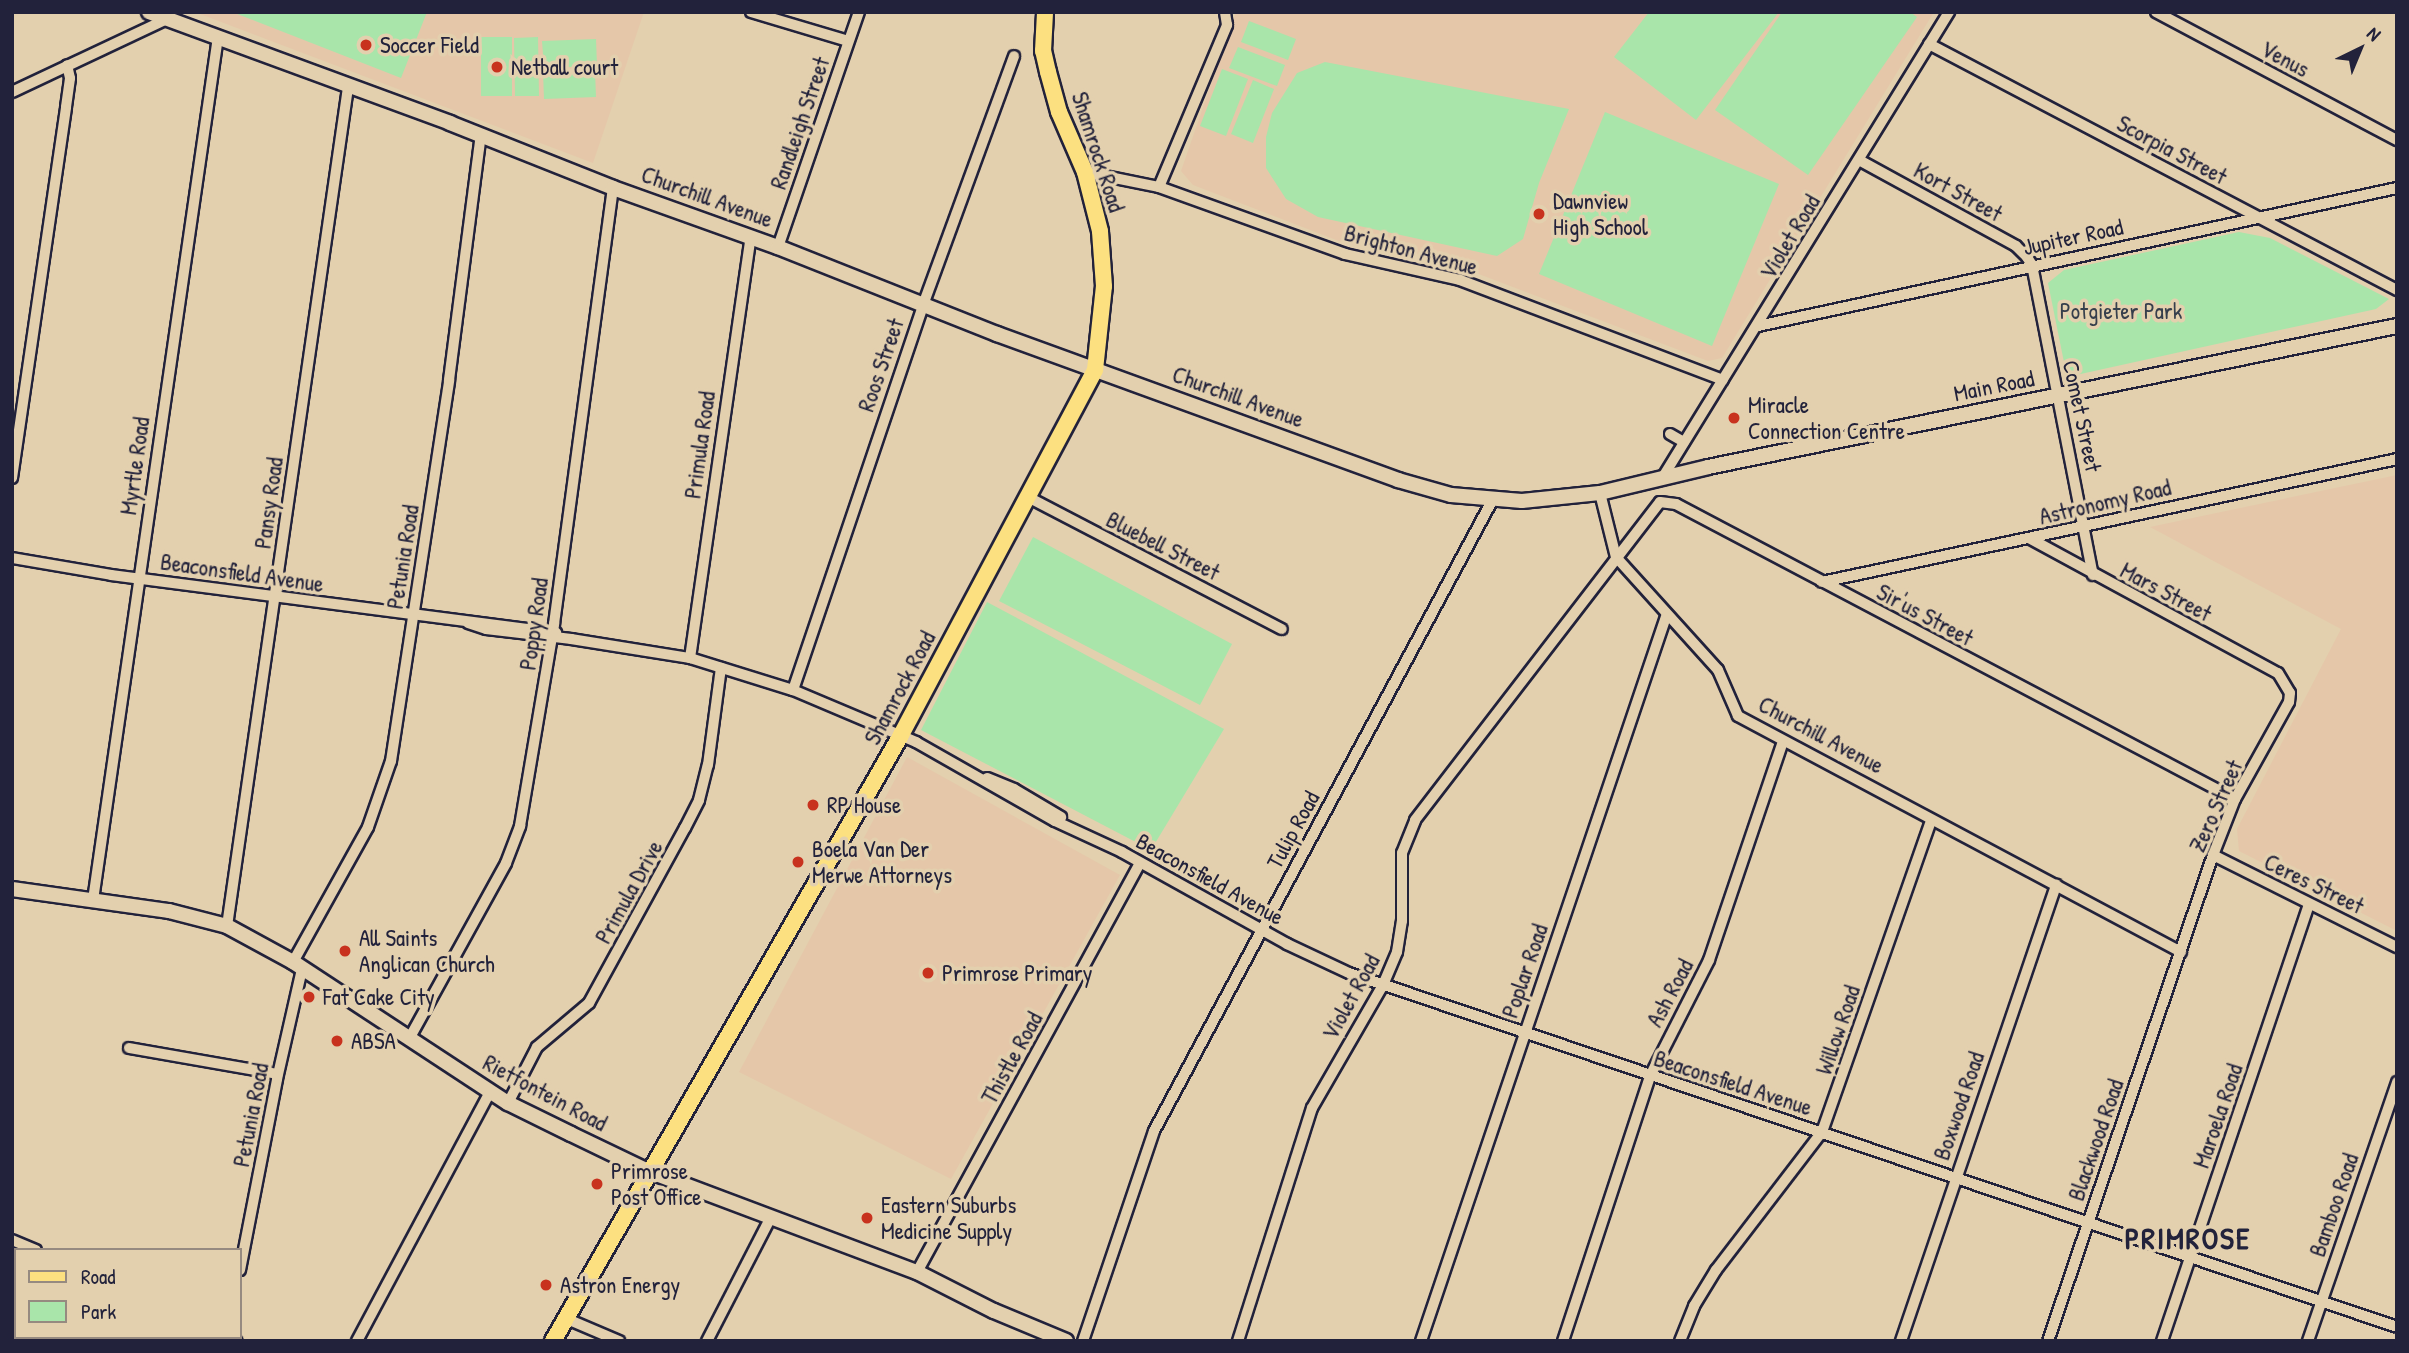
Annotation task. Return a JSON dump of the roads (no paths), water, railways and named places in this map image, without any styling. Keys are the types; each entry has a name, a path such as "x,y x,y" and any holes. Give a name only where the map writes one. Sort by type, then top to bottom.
{"main road":[{"name":"Shamrock Road","path":"553,1341 648,1171 901,735 1095,370 1104,286 1100,231 1085,172 1059,112 1048,72 1044,51 1045,12"}],"street":[{"name":"Churchill Avenue","path":"149,12 481,135 613,188 778,247 1095,370 1429,490 1492,501 1555,499 1600,493 1616,557 1718,670 1738,716 2181,952"},
{"path":"751,12 848,41"},
{"name":"Randleigh Street","path":"778,247 859,12"},
{"path":"1159,187 1227,25 1225,12"},
{"name":"Violet Road","path":"1661,480 1758,327 1949,12"},
{"name":"Venus","path":"2156,12 2397,140"},
{"path":"12,92 167,19"},
{"name":"Myrtle Road","path":"93,900 218,37"},
{"name":"Scorpia Street","path":"1930,44 2397,290"},
{"name":"Roos Street","path":"793,690 923,305 1014,56"},
{"path":"12,478 70,78 67,65"},
{"name":"Pansy Road","path":"228,926 348,87"},
{"name":"Petunia Road","path":"242,1260 298,965 362,838 380,798 391,761 481,135"},
{"name":"Kort Street","path":"1859,160 2020,248 2032,265"},
{"name":"Brighton Avenue","path":"1085,172 1159,187 1345,254 1460,281 1723,380"},
{"name":"Poppy Road","path":"409,1039 513,847 527,796 552,635 613,188"},
{"name":"Jupiter Road","path":"1758,327 2032,265 2261,219 2397,188"},
{"name":"Primula Road","path":"690,658 751,237"},
{"name":"Comet Street","path":"2032,265 2093,575"},
{"name":"Main Road","path":"1600,493 2397,327"},
{"path":"1670,434 1684,442"},
{"name":"Astronomy Road","path":"1822,582 2397,458"},
{"name":"Bluebell Street","path":"1027,497 1282,629"},
{"name":"Sir'us Street","path":"1616,557 1651,510 1664,500 2235,799"},
{"name":"Tulip Road","path":"1083,1341 1154,1131 1492,501"},
{"name":"Mars Street","path":"2029,538 2271,669 2285,680"},
{"name":"Violet Road","path":"1238,1341 1312,1108 1383,985 1401,937 1402,853 1415,820 1616,557"},
{"name":"Beaconsfield Avenue","path":"12,558 468,623 486,629 552,635 690,658 793,690 901,735 980,776 1014,789 1078,829 1320,961 1650,1076 2397,1327"},
{"name":"Poplar Road","path":"1421,1341 1667,614"},
{"name":"Primula Drive","path":"508,1102 537,1046 589,1003 699,800 708,765 721,668"},
{"name":"Zero Street","path":"2181,952 2213,855 2235,799 2289,702 2290,693 2285,680"},
{"name":"Ash Road","path":"1563,1341 1650,1076 1709,960 1783,742"},
{"name":"Willow Road","path":"1680,1341 1694,1306 1716,1270 1822,1132 1931,820"},
{"name":"Ceres Street","path":"2213,855 2397,947"},
{"name":"Thistle Road","path":"917,1272 1140,863"},
{"name":"Boxwood Road","path":"1901,1341 2056,884"},
{"name":"Rietfontein Road","path":"12,889 169,911 228,926 298,965 508,1102 648,1171 917,1272 994,1311 1066,1341"},
{"name":"Maroela Road","path":"2162,1341 2309,904"},
{"name":"Blackwood Road","path":"2048,1341 2181,952"},
{"path":"129,1048 278,1074"},
{"name":"Bamboo Road","path":"2308,1341 2397,1082"},
{"path":"358,1341 490,1091"},
{"path":"707,1341 771,1217"},
{"path":"12,1240 31,1248"},
{"path":"565,1318 619,1341"}],"place":[{"name":"Soccer Field","path":"366,45"},
{"name":"Netball court","path":"497,67"},
{"name":"Dawnview High School","path":"1539,214"},
{"name":"Miracle Connection Centre","path":"1734,418"},
{"name":"RP House","path":"813,805"},
{"name":"Boela Van Der Merwe Attorneys","path":"798,862"},
{"name":"All Saints Anglican Church","path":"345,951"},
{"name":"Primrose Primary","path":"928,973"},
{"name":"Fat Cake City","path":"309,997"},
{"name":"ABSA","path":"337,1041"},
{"name":"Primrose Post Office","path":"597,1184"},
{"name":"Eastern Suburbs Medicine Supply","path":"867,1218"},
{"name":"Astron Energy","path":"546,1285"}],"district":[{"name":"PRIMROSE","path":"2188,1238"}],"park label":[{"name":"Potgieter Park","path":"2121,311"}]}
